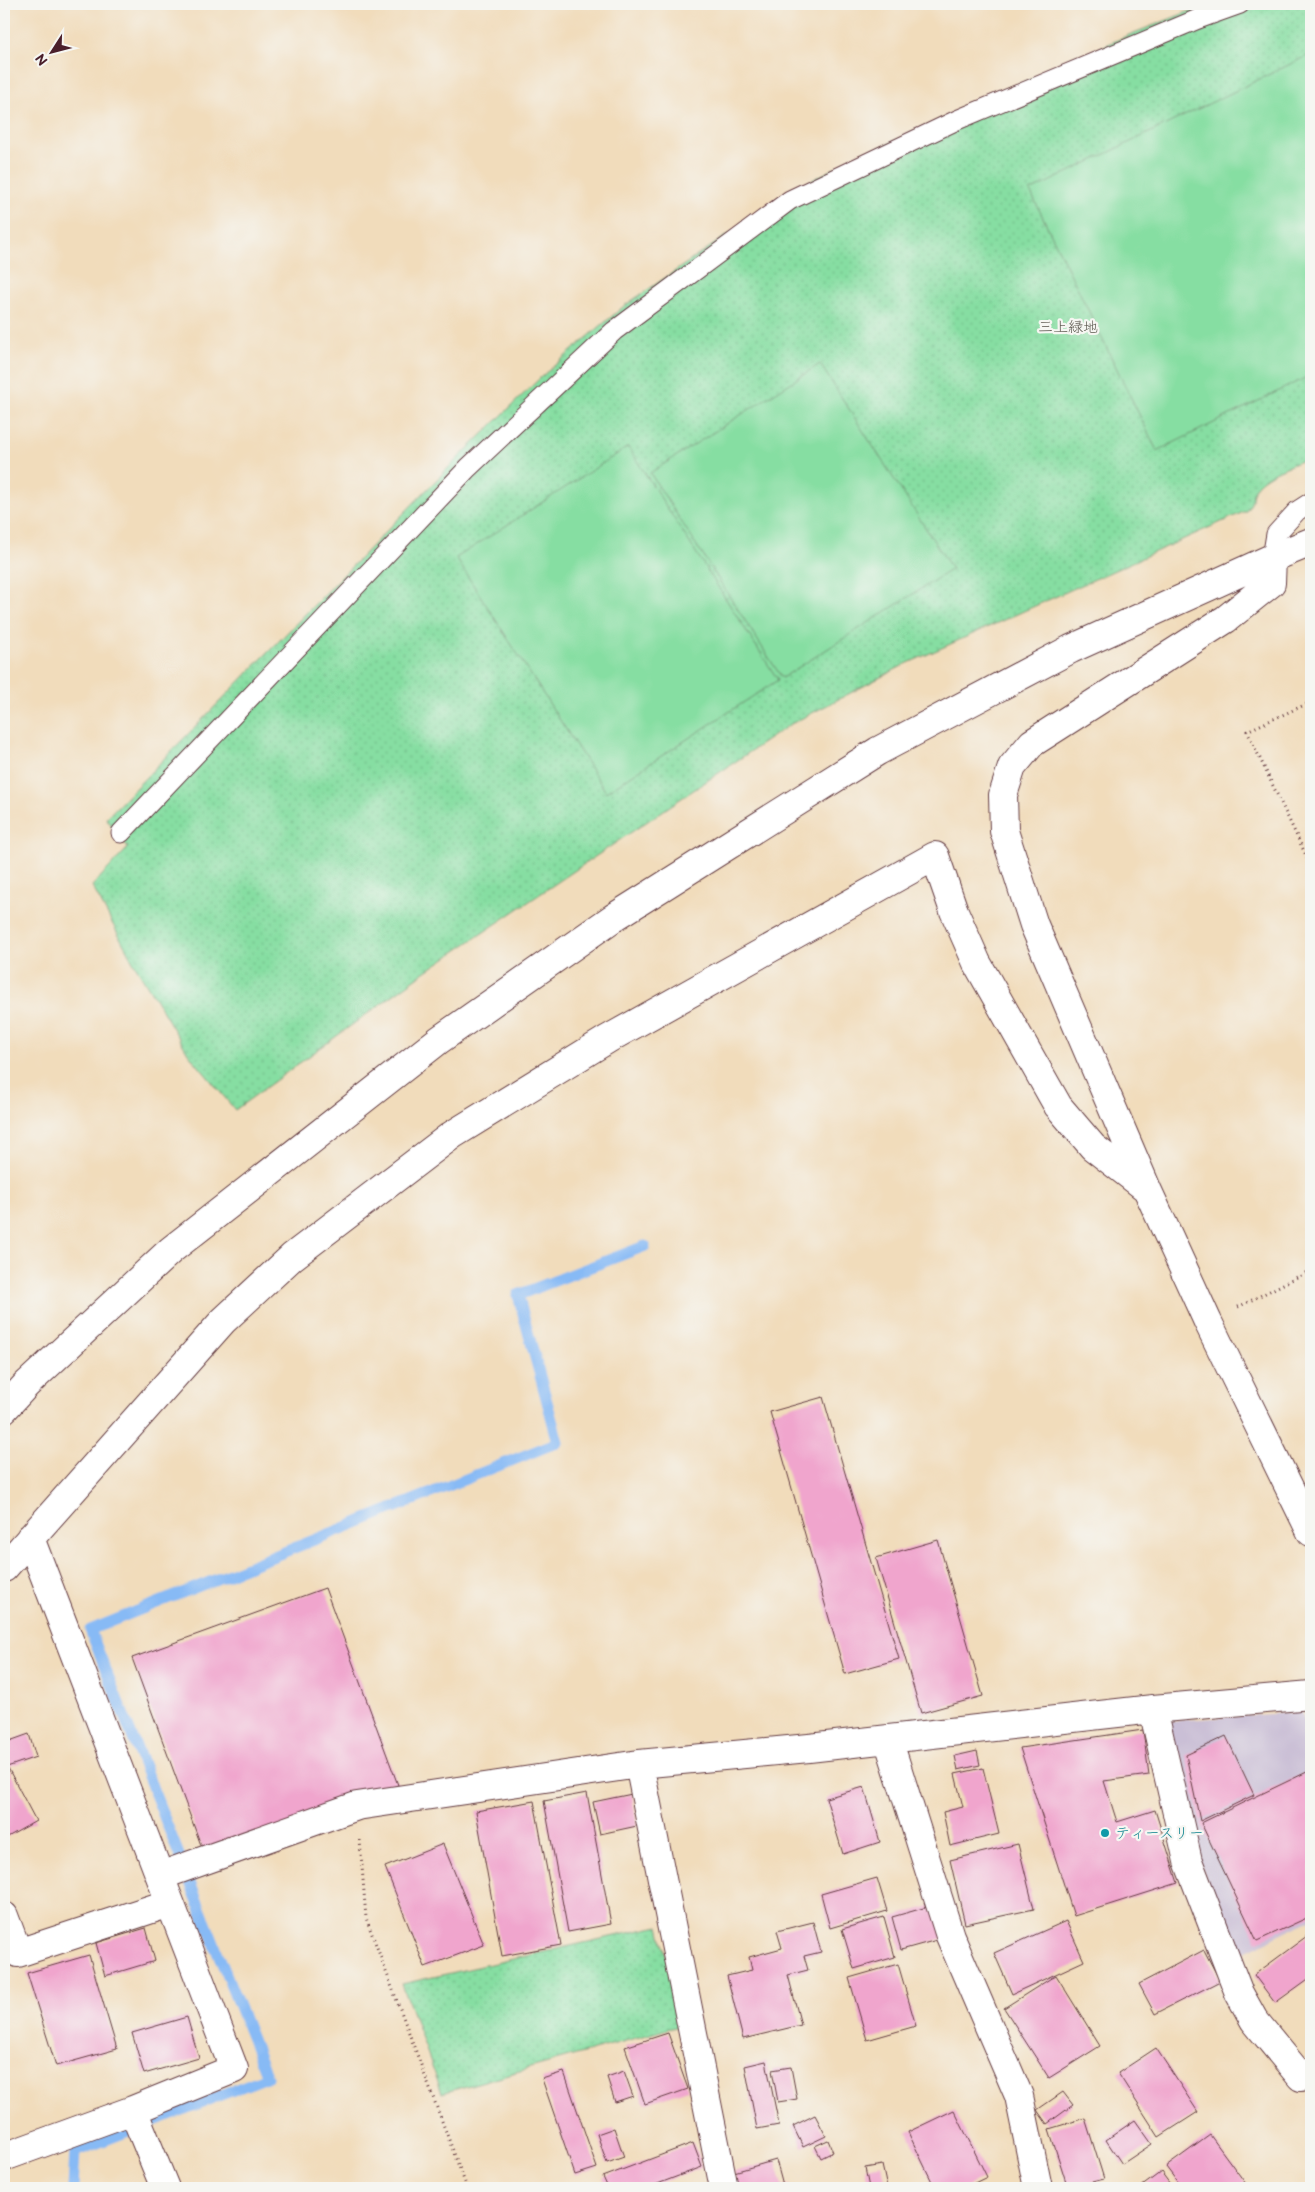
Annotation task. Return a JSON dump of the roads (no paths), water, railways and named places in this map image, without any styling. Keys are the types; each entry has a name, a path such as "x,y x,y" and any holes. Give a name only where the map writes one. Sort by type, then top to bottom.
{"street":[{"path":"4,1409 26,1385 171,1250 439,1040 614,918 878,750 1072,649 1311,542"},
{"path":"1272,558 1271,584 1226,619 1032,743 1012,767 1002,795 1004,831 1034,925 1147,1188 1208,1322 1311,1532"},
{"path":"4,1568 223,1322 292,1256 437,1147 608,1039 935,856 954,911 978,963 1058,1106 1093,1147 1147,1188"},
{"path":"4,2157 132,2110 234,2069 30,1538"},
{"path":"160,1876 357,1806 639,1764 1311,1694"},
{"path":"1153,1709 1188,1861 1239,1993 1254,2020 1301,2076 1311,2072"},
{"path":"888,1739 950,1936 1019,2096 1038,2188"},
{"path":"639,1764 724,2188"},
{"path":"4,1916 18,1953 170,1903"},
{"path":"132,2110 165,2188"}],"lane":[{"path":"121,833 468,468 614,331 774,211 790,200 957,120 1198,19 1240,4"},
{"path":"1272,558 1276,534 1297,511 1311,502"}],"waterway":[{"path":"73,2188 75,2152 267,2077 90,1630 558,1442 518,1295 645,1246"}],"place":[{"name":"ティースリー","path":"1105,1833"}],"park label":[{"name":"三上緑地","path":"1068,327"}]}
